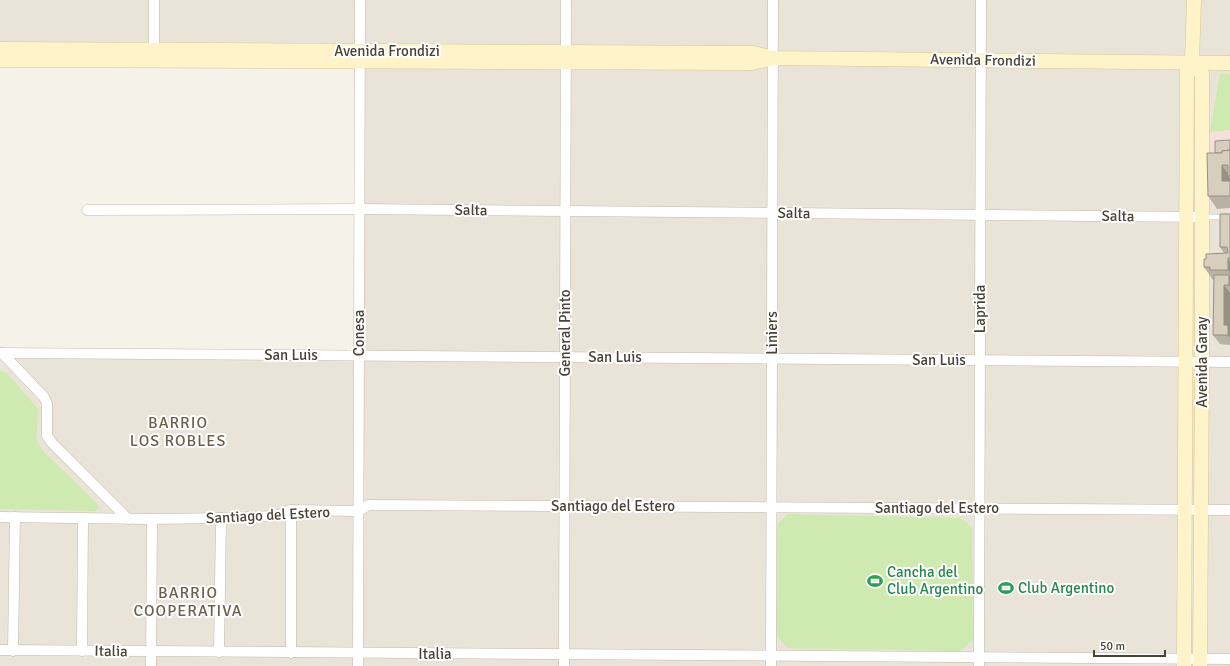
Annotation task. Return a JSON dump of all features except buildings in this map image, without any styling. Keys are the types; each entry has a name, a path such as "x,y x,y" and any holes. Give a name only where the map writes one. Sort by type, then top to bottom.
{"street":[{"path":"154,0 154,56"},
{"name":"Conesa","path":"358,666 360,0"},
{"name":"General Pinto","path":"564,666 566,0"},
{"name":"Liniers","path":"771,661 773,0"},
{"name":"Laprida","path":"980,662 981,0"},
{"name":"Avenida Garay","path":"1184,662 1187,69 1192,62 1194,0"},
{"name":"Avenida Frondizi","path":"0,49 154,56"},
{"name":"Avenida Frondizi","path":"0,60 154,56 566,57 753,53 773,58 1230,63"},
{"path":"1192,62 1206,55 1230,55"},
{"name":"Avenida Garay","path":"1192,62 1202,74 1200,663"},
{"name":"Salta","path":"86,210 359,209 1202,217"},
{"path":"1,353 44,397 47,404 47,436 52,443 128,519"},
{"name":"San Luis","path":"1,353 1230,362"},
{"name":"Santiago del Estero","path":"0,517 128,519 221,518 276,516 291,510 358,511 368,504 1230,510"},
{"path":"291,510 291,652"},
{"path":"13,651 15,518"},
{"path":"82,651 83,518"},
{"path":"219,652 221,518"},
{"path":"152,519 152,666"},
{"name":"Italia","path":"0,650 564,654 771,661 1200,663 1230,659"}],"lane":[{"name":"Salta","path":"1202,217 1230,217"}],"shaded area":[{"path":"0,0 1230,0 1230,666 0,666 0,353 359,356 359,63 0,60"},
{"path":"1230,130 1230,209 1212,209 1210,132"}],"green space":[{"path":"1220,74 1230,74 1230,130 1210,132"},
{"path":"0,370 7,373 39,410 36,439 42,450 99,506 96,511 0,509"},
{"name":"Cancha del Club Argentino","path":"787,514 960,518 972,527 973,640 960,651 788,648 777,636 777,525"}],"place":[{"name":"Cancha del Club Argentino","path":"875,581"},
{"name":"Club Argentino","path":"1006,588"}],"district":[{"name":"BARRIO LOS ROBLES","path":"178,432"},
{"name":"BARRIO COOPERATIVA","path":"188,602"}]}
